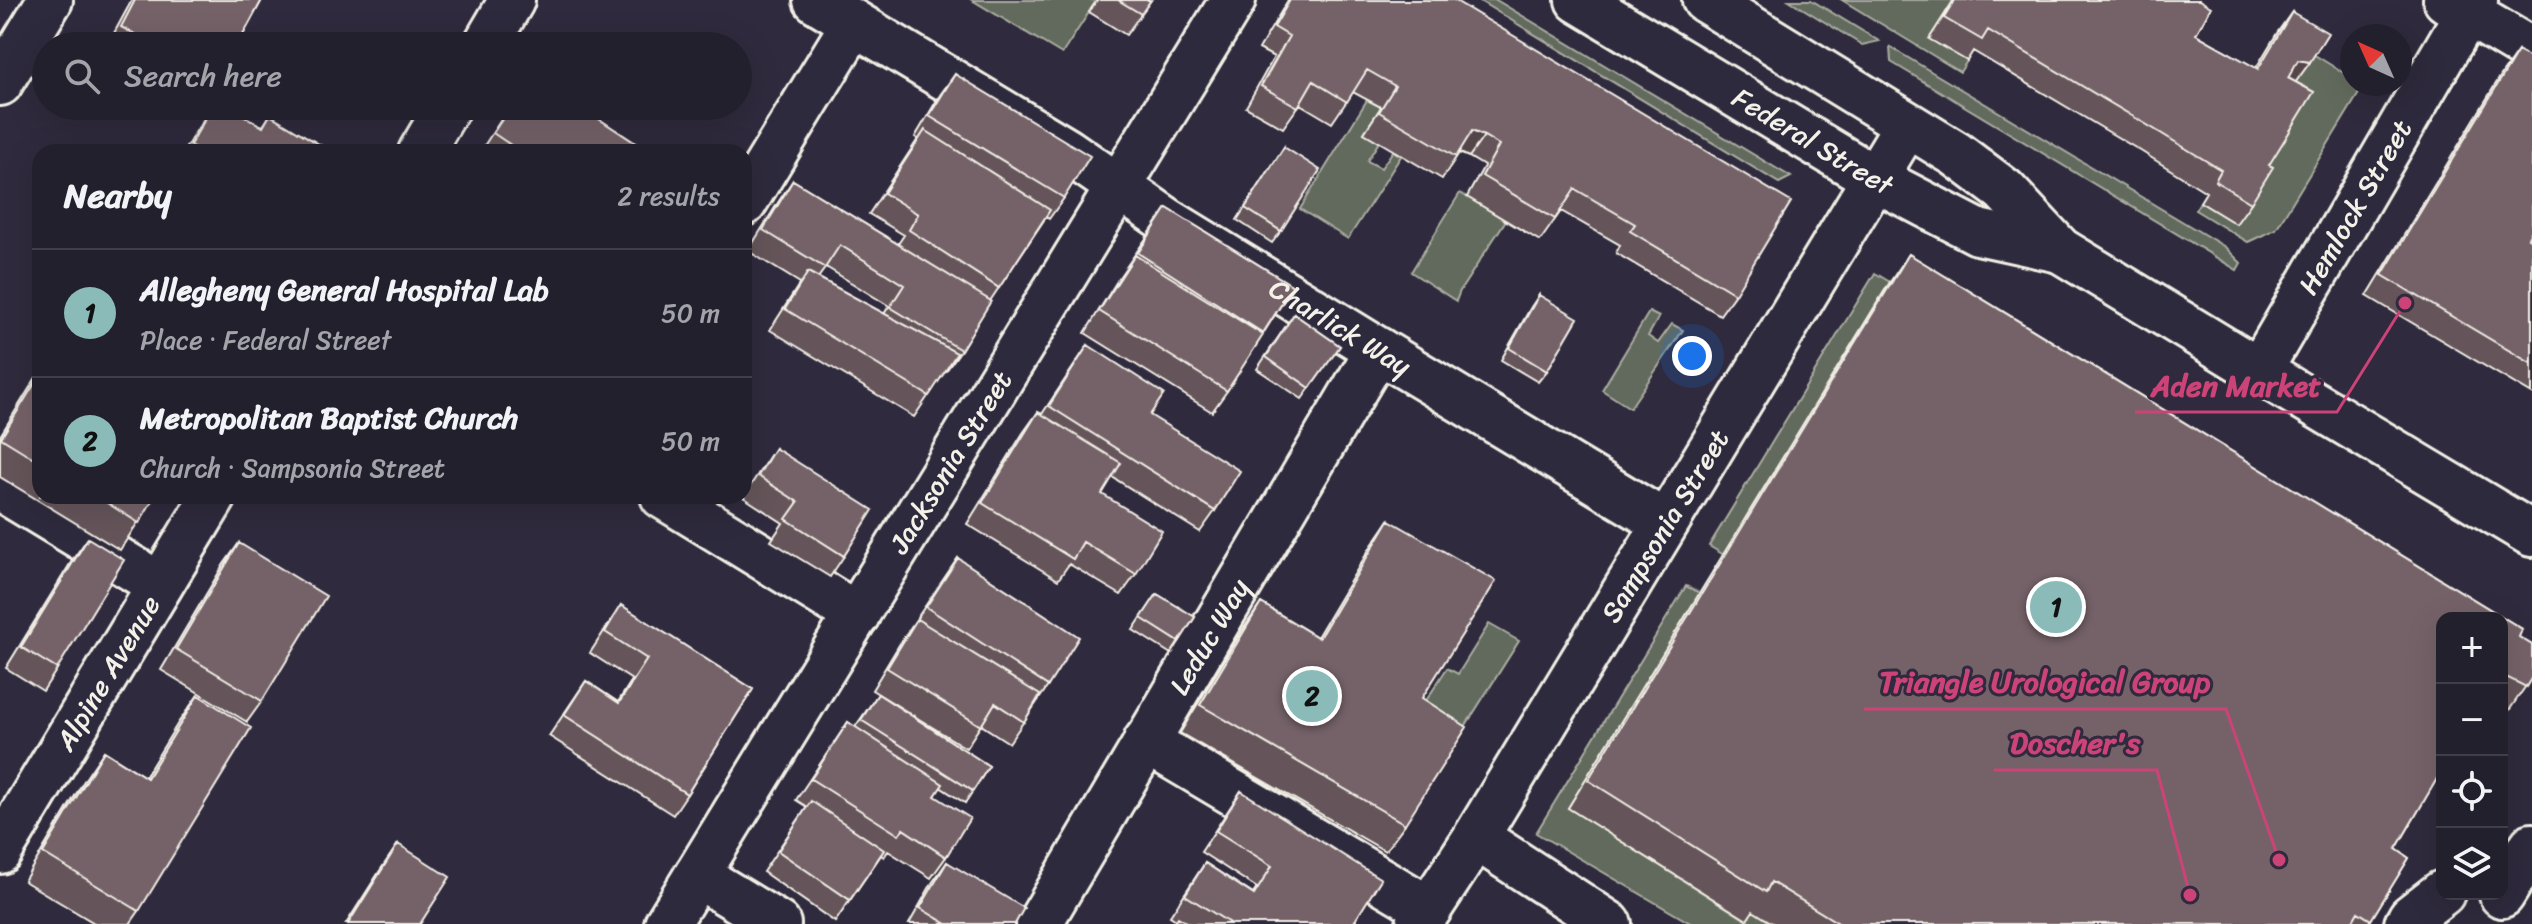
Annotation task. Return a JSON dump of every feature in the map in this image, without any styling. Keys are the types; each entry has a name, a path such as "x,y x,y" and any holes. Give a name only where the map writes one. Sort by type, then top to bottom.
{"street":[{"path":"0,83 50,0"},
{"path":"493,32 512,0"},
{"name":"Charlick Way","path":"816,0 1067,151 1168,221 1665,523"},
{"name":"Jacksonia Street","path":"667,924 1233,0"},
{"name":"Federal Street","path":"1578,0 1874,178 1978,232 2060,250"},
{"name":"Federal Street","path":"1705,0 1956,154 2004,190 2060,250 2532,534"},
{"path":"2463,4 2532,51"},
{"name":"Hemlock Street","path":"2259,371 2463,4"},
{"path":"752,190 854,23"},
{"path":"426,144 440,120"},
{"name":"Sampsonia Street","path":"1424,916 1476,837 1907,125"},
{"name":"Leduc Way","path":"1039,924 1378,350"},
{"path":"0,488 160,585"},
{"name":"Alpine Avenue","path":"0,851 209,504"},
{"path":"676,504 857,615"},
{"path":"1146,741 1424,916"},
{"path":"1476,837 1609,924"},
{"path":"2509,904 2532,846"},
{"path":"697,875 778,924"},
{"path":"2407,924 2411,917 2436,898"}],"green space":[{"path":"972,0 1097,0 1062,54"},
{"path":"1478,0 1496,0 1791,177 1779,183"},
{"path":"1789,0 1811,0 1879,41 1862,45"},
{"path":"1842,0 1951,0 1930,39 1967,61 1960,72"},
{"path":"1890,47 2225,247 2241,263 2237,270 1891,62"},
{"path":"2313,54 2340,71 2340,96 2357,96 2276,229 2248,242 2195,210 2200,202 2236,224 2273,99"},
{"path":"1367,100 1381,107 1364,133 1379,142 1367,161 1381,168 1393,151 1401,156 1348,239 1300,209"},
{"path":"1460,193 1506,220 1456,301 1411,272"},
{"path":"1875,273 1890,282 1724,555 1709,546"},
{"path":"1649,312 1659,317 1648,336 1658,343 1672,324 1683,330 1630,408 1602,390"},
{"path":"1686,586 1700,593 1568,808 1746,920 1752,910 1773,924 1692,924 1536,833"},
{"path":"1489,624 1519,641 1447,755 1408,729 1447,668 1458,674"}],"building":[{"path":"135,0 262,0 245,32 131,32 121,27"},
{"path":"1118,0 1151,0 1141,14"},
{"path":"1290,0 1454,0 1791,202 1735,294 1630,231 1635,224 1575,189 1555,219 1482,176 1499,145 1472,131 1456,157 1379,112 1395,86 1367,70 1347,102 1313,81 1298,107 1261,86 1289,36 1274,27"},
{"path":"1955,0 2199,0 2211,7 2196,34 2258,69 2292,12 2328,33 2310,62 2298,60 2288,78 2314,92 2269,165 2273,167 2251,203 2215,181 2221,170 2154,129 1988,30 1982,40 1944,18"},
{"path":"2518,51 2532,59 2532,230 2528,238 2532,240 2532,364 2382,275"},
{"path":"955,74 1090,156 1064,198 929,116"},
{"path":"205,120 251,120 263,127 267,120 278,120 319,144 191,144"},
{"path":"502,120 601,120 637,144 509,144 493,133"},
{"path":"925,130 1050,210 999,288 909,230 918,214 884,193"},
{"path":"1284,147 1320,170 1281,231 1245,208"},
{"path":"793,180 991,301 961,350 890,307 904,285 840,245 825,268 763,230"},
{"path":"1167,208 1293,286 1263,333 1138,253"},
{"path":"1909,254 2494,612 2436,612 2436,780 2396,849 2409,858 2371,920 2358,912 2351,924 1840,924 1771,882 1766,892 1588,780"},
{"path":"1135,255 1263,335 1227,391 1099,311"},
{"path":"808,272 957,353 929,396 785,309"},
{"path":"1539,295 1578,318 1547,371 1509,348"},
{"path":"1294,314 1340,346 1310,388 1266,357"},
{"path":"1088,345 1164,394 1150,415 1240,471 1215,511 1049,406"},
{"path":"32,388 32,457 1,438"},
{"path":"1038,412 1121,463 1102,494 1162,531 1136,574 1083,542 1073,559 982,503"},
{"path":"775,448 873,510 844,556 786,519 798,502 758,476"},
{"path":"109,504 150,504 139,523"},
{"path":"1389,520 1496,581 1422,698 1467,727 1405,824 1200,705 1261,603 1319,638"},
{"path":"88,538 124,560 57,669 21,647"},
{"path":"239,543 326,596 262,701 176,649"},
{"path":"958,558 1079,637 1048,686 926,607"},
{"path":"1157,594 1195,617 1179,642 1141,618"},
{"path":"621,605 753,689 687,794 564,715 586,681 619,703 647,659 605,632"},
{"path":"917,619 1040,695 1024,722 995,703 981,726 887,668"},
{"path":"2508,620 2522,629 2519,637 2532,645 2532,677 2526,687 2508,678"},
{"path":"878,694 989,766 973,791 861,720"},
{"path":"198,695 251,728 139,911 43,853 104,751 147,778"},
{"path":"848,722 943,784 935,796 970,818 946,857 903,829 899,835 811,779"},
{"path":"1241,791 1381,879 1353,924 1231,924 1185,895 1205,863 1254,895 1272,866 1216,831"},
{"path":"811,801 884,850 850,900 778,851"},
{"path":"398,844 450,877 420,924 348,924"},
{"path":"947,862 1024,908 1015,924 947,924 920,908"},
{"path":"1178,917 1189,924 1173,924"}],"place":[{"name":"Aden Market","path":"2405,303"},
{"name":"Allegheny General Hospital Lab","path":"2056,607"},
{"name":"Metropolitan Baptist Church","path":"1312,696"},
{"name":"Triangle Urological Group","path":"2279,860"},
{"name":"Doscher's","path":"2190,895"}]}
